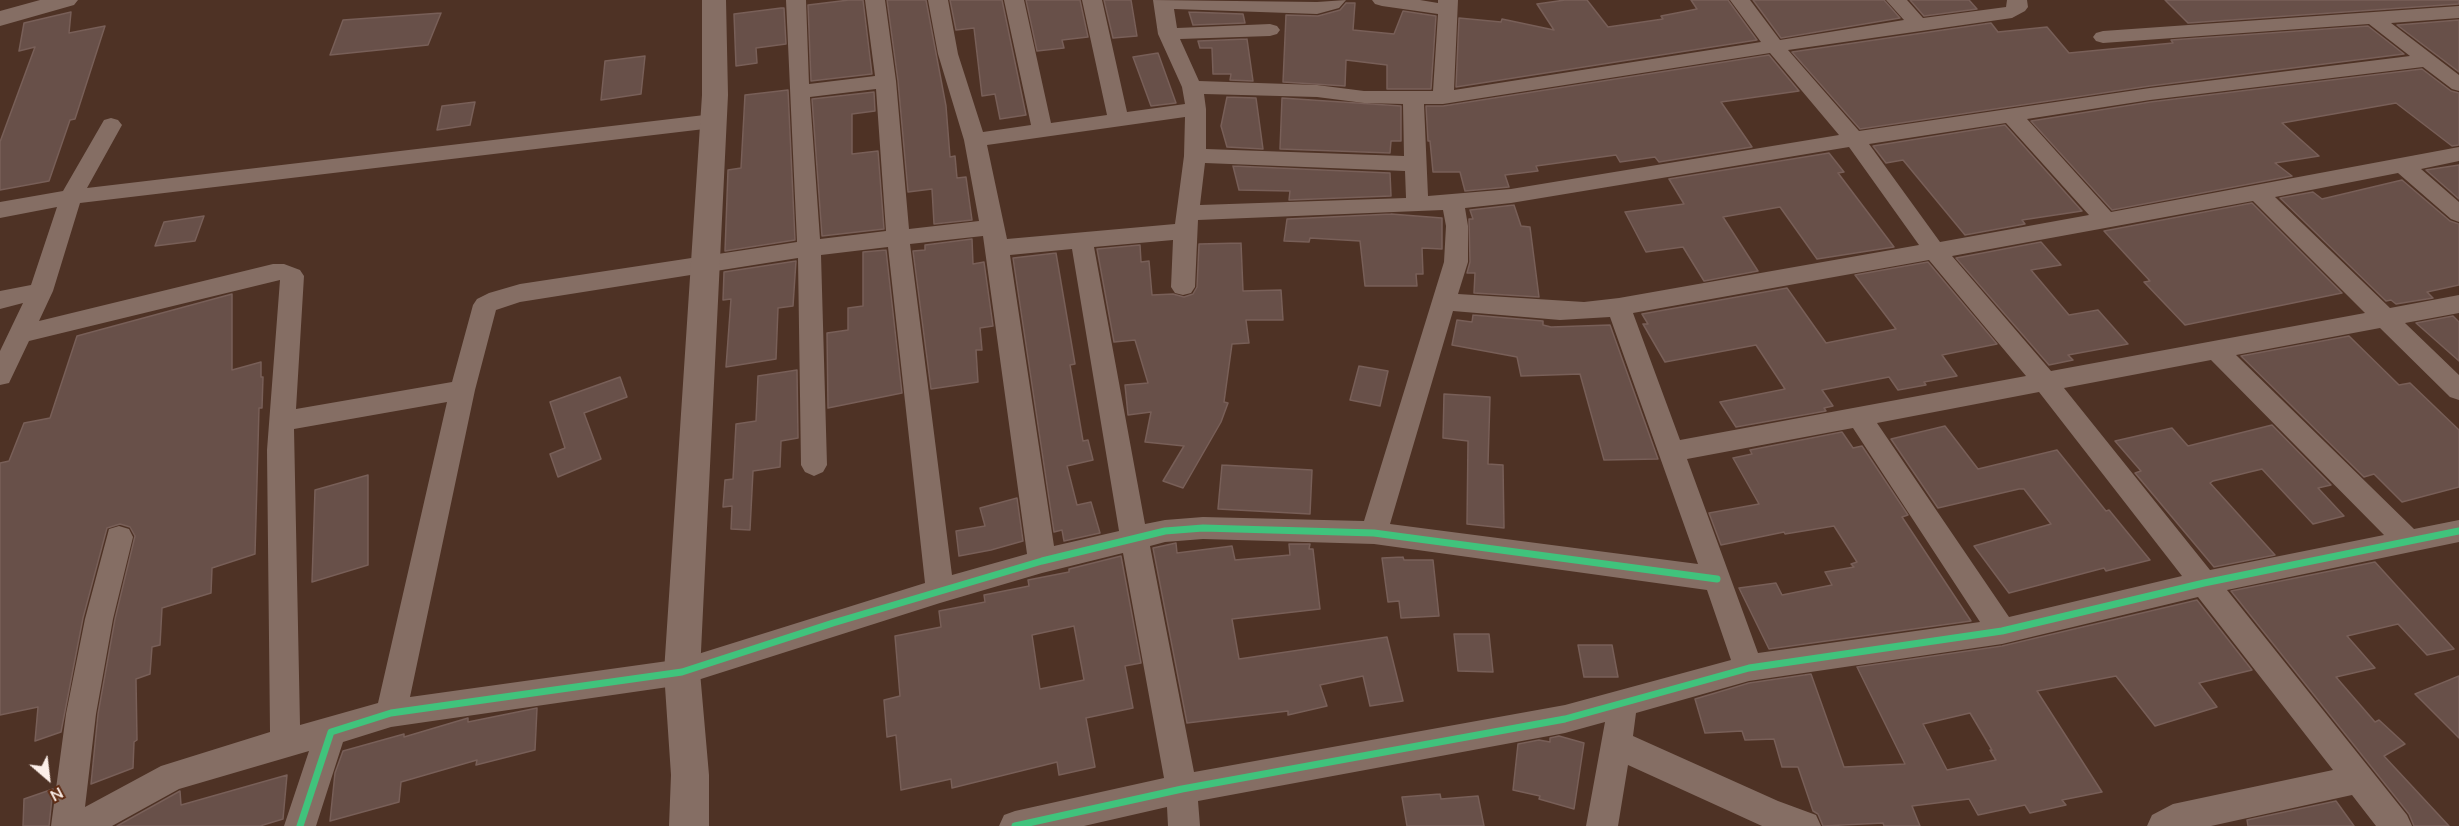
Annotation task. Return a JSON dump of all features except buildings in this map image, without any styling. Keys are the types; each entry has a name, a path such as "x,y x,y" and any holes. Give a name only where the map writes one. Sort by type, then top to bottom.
{"street":[{"path":"0,19 66,0"},
{"path":"689,826 690,775 682,672 713,121 714,0"},
{"path":"796,0 799,92 809,248 814,465"},
{"path":"875,0 886,81 898,237 940,591"},
{"path":"938,0 948,54 975,140 995,238 1042,561"},
{"path":"1014,0 1042,129"},
{"path":"1092,0 1118,118"},
{"path":"1183,287 1187,222 1195,156 1196,109 1192,87 1168,34 1164,1 1255,2 1317,8 1332,4 1336,0"},
{"path":"1382,0 1448,5 1443,98"},
{"path":"1740,0 1775,46 1854,139 1935,251 2046,383 2396,826"},
{"path":"1896,0 1918,24"},
{"path":"1192,87 1317,91 1364,97 1443,98 1918,24 2012,12 2018,8 2017,0"},
{"path":"2103,37 2459,12"},
{"path":"2372,17 2459,85"},
{"path":"1168,34 1270,30"},
{"path":"392,713 462,390 485,305 497,299 520,293 704,263 898,237 1082,242 1187,222 1511,196 1854,139 2150,94 2428,60"},
{"path":"799,92 886,81"},
{"path":"1413,99 1417,205"},
{"path":"975,140 1118,118 1196,109"},
{"path":"2012,116 2105,219"},
{"path":"0,210 71,197 713,121"},
{"path":"0,376 41,291 71,197 111,125"},
{"path":"1444,302 1560,311 1619,307 2459,154"},
{"path":"1195,156 1415,164"},
{"path":"2403,165 2459,214"},
{"path":"2257,192 2459,390"},
{"path":"1374,533 1456,262 1457,225 1453,202"},
{"path":"1082,242 1134,537 1182,789 1184,826"},
{"path":"21,334 227,283 284,272 292,276 280,450 285,742"},
{"path":"0,300 41,291"},
{"path":"1671,452 2459,304"},
{"path":"1619,307 1749,668"},
{"path":"2216,350 2409,541"},
{"path":"282,421 462,390"},
{"path":"1860,418 2002,631"},
{"path":"119,537 99,618 81,714 84,824 172,776 285,742 331,732 392,713 682,672 833,622 1042,561 1165,531 1203,528 1374,533 1717,579"},
{"path":"1015,826 1182,789 1564,719 1749,668 2002,631 2204,583 2459,531"},
{"path":"1602,826 1623,703"},
{"path":"300,826 331,732"},
{"path":"1616,744 1773,815 1805,826"},
{"path":"2163,826 2173,819 2359,779"}],"cycle path":[{"path":"300,826 331,732 391,713 682,672 833,623 1042,561 1165,531 1203,528 1374,533 1717,579"},
{"path":"1015,826 1182,789 1565,719 1749,668 2002,631 2204,583 2459,531"}]}
